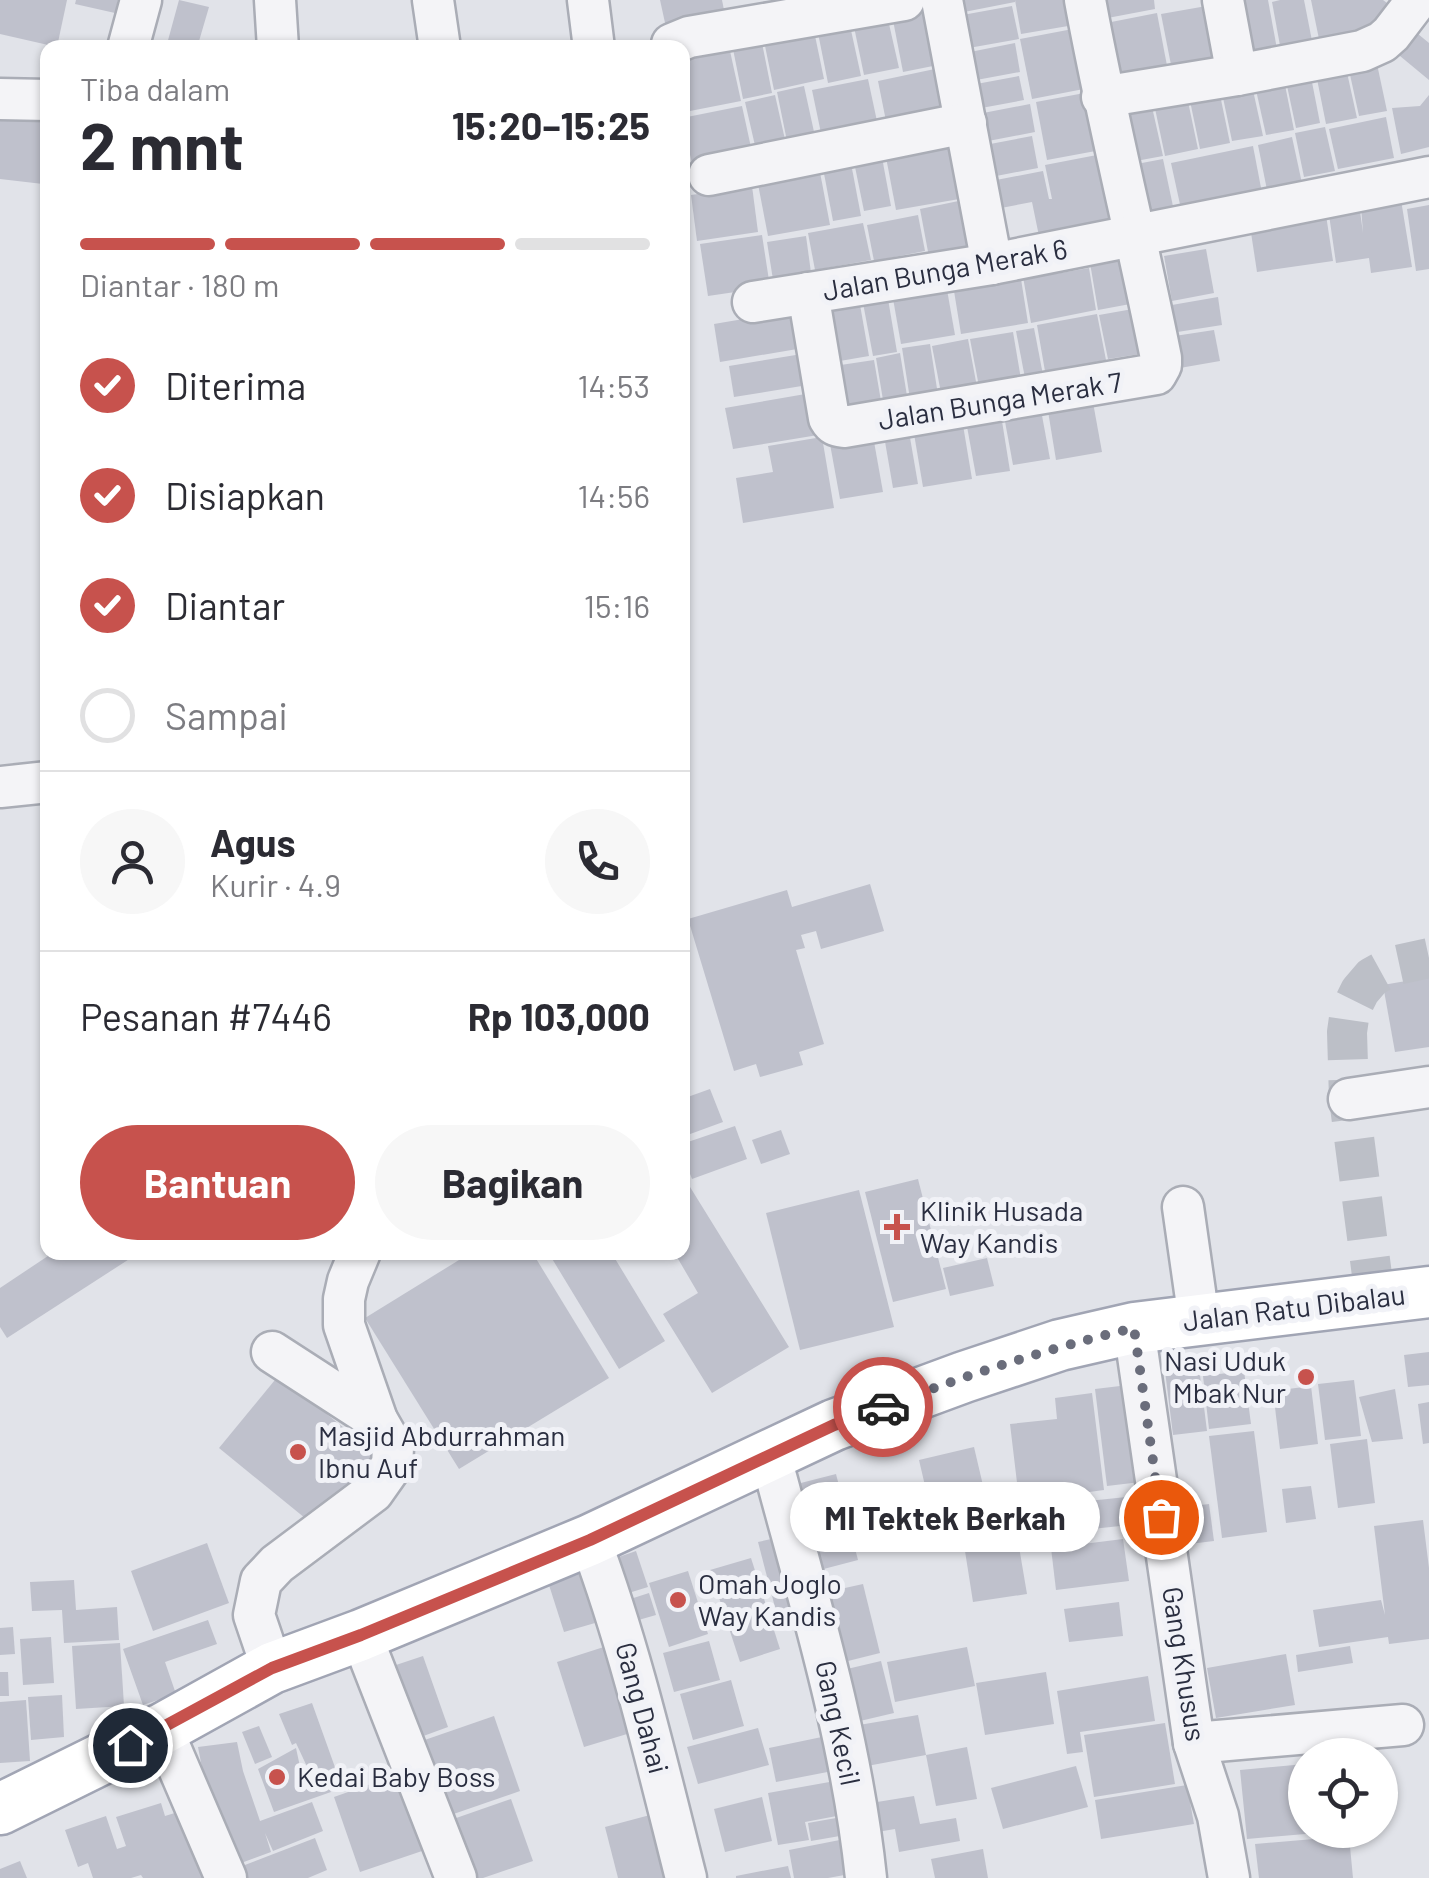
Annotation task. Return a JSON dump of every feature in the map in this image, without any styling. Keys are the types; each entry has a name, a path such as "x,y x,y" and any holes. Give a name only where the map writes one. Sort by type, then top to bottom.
{"main road":[{"name":"Jalan Ratu Dibalau","path":"0,1810 162,1729 272,1668 590,1540 834,1425 964,1377 1060,1345 1134,1328 1429,1292"}],"street":[{"path":"130,40 141,0"},
{"path":"275,0 278,40"},
{"path":"433,0 439,40"},
{"path":"588,0 593,40"},
{"path":"682,40 904,0"},
{"path":"942,0 992,264"},
{"path":"1084,0 1102,96 1136,234"},
{"path":"1223,0 1237,75"},
{"path":"1102,96 1362,50 1391,34 1417,0"},
{"path":"0,100 40,100"},
{"path":"709,175 966,124"},
{"name":"Jalan Bunga Merak 6","path":"754,302 992,264 1429,178"},
{"name":"Jalan Bunga Merak 7","path":"808,294 829,418 838,426 1150,376 1160,371 1161,358 1136,234"},
{"path":"0,787 40,783"},
{"path":"1349,1099 1429,1087"},
{"path":"1183,1207 1199,1320"},
{"path":"272,1668 254,1615 260,1581 373,1492 392,1465 393,1448 377,1420 344,1324 344,1299 357,1260"},
{"name":"Gang Khusus","path":"1134,1328 1194,1744 1218,1816 1229,1878"},
{"path":"272,1352 377,1420"},
{"name":"Gang Kecil","path":"770,1454 840,1720 866,1878"},
{"name":"Gang Dahai","path":"590,1540 628,1652 686,1878"},
{"path":"361,1635 456,1878"},
{"path":"1194,1744 1403,1725"},
{"path":"162,1729 226,1878"}],"building":[{"path":"0,0 67,0 58,40 40,40 40,43 0,34"},
{"path":"76,0 118,0 115,13 75,4"},
{"path":"179,0 209,7 199,40 168,40"},
{"path":"660,0 722,0 726,20 667,32"},
{"path":"956,0 1015,0 1015,2 959,13"},
{"path":"1015,0 1070,0 1074,25 1021,34"},
{"path":"1093,0 1154,0 1155,9 1097,20"},
{"path":"1268,0 1277,49 1245,55 1235,2"},
{"path":"1304,0 1313,46 1281,51 1272,2"},
{"path":"1311,0 1383,0 1391,6 1369,32 1319,39"},
{"path":"1218,4 1228,59 1172,70 1161,14"},
{"path":"1012,6 1019,39 963,49 957,16"},
{"path":"931,8 943,64 903,72 892,15"},
{"path":"1157,13 1168,71 1107,82 1096,25"},
{"path":"887,15 899,68 864,75 853,22"},
{"path":"849,21 861,76 828,83 817,28"},
{"path":"813,26 824,79 774,90 763,36"},
{"path":"1078,28 1089,88 1032,99 1020,39"},
{"path":"1412,29 1429,43 1429,80 1394,51"},
{"path":"760,33 772,93 743,99 731,39"},
{"path":"1015,43 1020,72 971,81 965,53"},
{"path":"730,51 741,101 690,111 690,59"},
{"path":"1377,64 1387,111 1359,116 1349,70"},
{"path":"949,66 958,112 887,126 878,81"},
{"path":"1346,68 1357,118 1326,124 1316,74"},
{"path":"1283,75 1294,130 1266,135 1254,81"},
{"path":"1019,76 1024,100 976,109 971,85"},
{"path":"1311,77 1320,123 1296,128 1286,81"},
{"path":"868,79 878,126 822,138 812,90"},
{"path":"1251,81 1263,136 1232,141 1221,88"},
{"path":"804,86 816,141 788,146 777,92"},
{"path":"1219,90 1230,143 1200,149 1189,96"},
{"path":"1090,92 1101,150 1047,160 1036,102"},
{"path":"1186,92 1198,149 1165,156 1153,99"},
{"path":"775,95 786,144 756,150 745,102"},
{"path":"1429,95 1429,147 1401,154 1392,108 1420,106"},
{"path":"1150,98 1163,156 1125,163 1113,106"},
{"path":"0,104 40,108 40,184 0,179"},
{"path":"1030,104 1035,132 983,142 978,114"},
{"path":"742,106 752,152 692,164 690,116"},
{"path":"1386,117 1394,158 1338,169 1329,129"},
{"path":"1325,127 1335,171 1304,177 1295,133"},
{"path":"1032,136 1038,168 991,177 985,145"},
{"path":"1292,137 1303,188 1268,195 1258,145"},
{"path":"954,139 965,198 896,210 885,152"},
{"path":"1253,146 1262,193 1181,209 1171,163"},
{"path":"881,152 891,206 864,211 853,157"},
{"path":"1102,154 1116,227 1040,241 1032,202 996,209 991,181 1043,171 1052,199 1045,165"},
{"path":"850,158 861,216 833,221 822,163"},
{"path":"1163,159 1174,211 1137,219 1126,166"},
{"path":"819,167 830,225 768,236 757,179"},
{"path":"752,186 758,232 697,241 691,195"},
{"path":"973,198 982,248 929,257 920,209"},
{"path":"1401,200 1412,267 1371,273 1369,258 1336,263 1328,208 1359,204 1363,233 1361,206"},
{"path":"1429,205 1429,269 1416,271 1407,209"},
{"path":"918,215 925,251 874,261 867,225"},
{"path":"1326,215 1333,261 1257,272 1250,226"},
{"path":"863,223 871,260 815,270 808,233"},
{"path":"762,235 770,287 708,296 700,244"},
{"path":"806,236 812,280 774,286 767,242"},
{"path":"1206,249 1214,293 1172,301 1164,256"},
{"path":"1133,256 1141,302 1098,310 1090,263"},
{"path":"1053,265 1055,274 1089,268 1096,310 1031,323 1022,271"},
{"path":"1021,279 1028,323 961,334 954,291"},
{"path":"946,284 955,335 901,344 892,293"},
{"path":"1218,297 1222,325 1171,333 1166,306"},
{"path":"859,299 869,356 834,362 824,306"},
{"path":"888,299 897,352 873,356 863,303"},
{"path":"1144,307 1152,352 1108,359 1099,315"},
{"path":"802,309 809,347 720,362 714,324"},
{"path":"1097,314 1106,360 1075,366 1076,372 1046,377 1037,325"},
{"path":"1034,328 1043,375 1025,378 1016,331"},
{"path":"1214,330 1220,361 1174,369 1168,337"},
{"path":"1013,332 1022,385 980,392 970,339"},
{"path":"968,339 977,387 941,393 932,346"},
{"path":"930,344 938,395 910,399 902,348"},
{"path":"808,353 814,384 734,397 729,366"},
{"path":"900,353 908,402 884,406 876,358"},
{"path":"874,360 882,407 842,413 834,366"},
{"path":"817,392 824,434 733,449 725,408"},
{"path":"1092,397 1102,452 1056,460 1047,405"},
{"path":"1041,410 1050,459 1013,465 1004,416"},
{"path":"1001,415 1010,471 976,476 966,421"},
{"path":"962,419 972,479 923,487 913,428"},
{"path":"908,426 918,484 893,488 883,430"},
{"path":"873,436 883,492 840,499 830,444"},
{"path":"822,437 834,508 743,523 736,478 773,472 768,446"},
{"path":"870,884 884,931 821,949 816,931 801,935 805,948 796,950 824,1044 799,1052 803,1065 760,1077 756,1064 734,1071 690,918 787,890 792,907"},
{"path":"1429,977 1429,1047 1395,1052 1383,985"},
{"path":"710,1089 723,1122 690,1134 690,1096"},
{"path":"735,1126 747,1159 692,1179 690,1141"},
{"path":"781,1130 790,1154 761,1164 752,1140"},
{"path":"918,1179 946,1289 893,1302 865,1192"},
{"path":"690,1187 789,1347 712,1393 663,1314 698,1293 679,1260 690,1260"},
{"path":"859,1190 894,1327 800,1350 766,1213"},
{"path":"987,1258 994,1286 950,1296 943,1268"},
{"path":"42,1260 128,1260 7,1338 0,1327 0,1288"},
{"path":"459,1260 537,1260 609,1378 459,1469 365,1318"},
{"path":"553,1260 616,1260 665,1341 619,1369"},
{"path":"1429,1352 1429,1385 1408,1387 1404,1355"},
{"path":"1198,1359 1207,1431 1173,1435 1164,1363"},
{"path":"1244,1371 1251,1424 1209,1429 1203,1376"},
{"name":"Masjid Abdurrahman Ibnu Auf","path":"279,1375 377,1455 316,1527 219,1448"},
{"path":"1354,1380 1361,1436 1325,1440 1318,1384"},
{"path":"1137,1384 1149,1481 1107,1486 1095,1389"},
{"path":"1311,1386 1318,1444 1280,1449 1273,1391"},
{"path":"1395,1389 1403,1439 1372,1442 1359,1397"},
{"path":"1092,1393 1104,1490 1067,1495 1066,1485 1018,1491 1010,1424 1057,1419 1055,1398"},
{"path":"1429,1402 1429,1443 1423,1444 1418,1404"},
{"path":"1254,1431 1267,1532 1222,1538 1209,1436"},
{"path":"1367,1439 1375,1503 1338,1508 1330,1444"},
{"path":"974,1447 985,1494 930,1507 919,1460"},
{"path":"836,1474 858,1560 816,1571 793,1485"},
{"path":"1311,1486 1316,1519 1286,1523 1282,1489"},
{"path":"1136,1496 1139,1524 1073,1531 1069,1503"},
{"path":"1209,1504 1214,1541 1181,1545 1177,1508"},
{"path":"1423,1520 1429,1568 1429,1639 1389,1644 1388,1637 1319,1647 1313,1610 1381,1600 1385,1615 1374,1526"},
{"path":"1015,1523 1027,1594 973,1602 962,1532"},
{"path":"785,1536 806,1614 778,1619 758,1542"},
{"path":"1123,1539 1129,1581 1056,1590 1051,1548"},
{"path":"207,1543 229,1603 153,1631 131,1571"},
{"path":"636,1551 648,1587 622,1595 610,1560"},
{"path":"751,1558 780,1649 740,1662 710,1570"},
{"path":"688,1571 708,1634 669,1647 649,1583"},
{"path":"580,1574 595,1623 564,1632 549,1585"},
{"path":"74,1580 76,1610 117,1607 119,1640 64,1643 62,1610 32,1611 30,1582"},
{"path":"863,1584 880,1653 844,1662 827,1592"},
{"path":"649,1593 656,1615 628,1623 621,1602"},
{"path":"1119,1602 1123,1636 1069,1642 1064,1609"},
{"path":"208,1620 217,1644 165,1662 176,1694 143,1705 123,1649"},
{"path":"13,1627 15,1654 0,1655 0,1628"},
{"path":"51,1637 54,1683 23,1685 20,1639"},
{"path":"709,1641 720,1680 674,1692 663,1653"},
{"path":"120,1643 124,1706 76,1709 72,1646"},
{"path":"610,1645 637,1731 584,1747 557,1662"},
{"path":"1350,1646 1353,1663 1298,1672 1296,1655"},
{"path":"967,1647 975,1686 895,1702 887,1662"},
{"path":"1286,1654 1295,1705 1216,1718 1207,1668"},
{"path":"423,1656 448,1727 407,1742 381,1670"},
{"path":"881,1661 894,1713 860,1721 847,1669"},
{"path":"0,1672 8,1672 9,1696 0,1696"},
{"path":"1046,1672 1054,1724 985,1735 976,1683"},
{"path":"1148,1676 1155,1721 1080,1732 1083,1752 1067,1754 1057,1691"},
{"path":"731,1680 744,1726 693,1740 680,1694"},
{"path":"62,1695 64,1737 31,1740 28,1697"},
{"path":"26,1700 30,1761 0,1763 0,1702"},
{"path":"312,1703 341,1784 329,1785 314,1765 331,1792 274,1812 258,1769 296,1748 302,1776 310,1773 279,1714"},
{"path":"918,1715 926,1755 867,1766 859,1725"},
{"path":"494,1716 520,1791 442,1818 416,1743"},
{"path":"1165,1723 1175,1784 1094,1797 1084,1735"},
{"path":"259,1726 272,1757 255,1764 242,1732"},
{"path":"758,1728 769,1765 698,1784 687,1747"},
{"path":"841,1733 848,1768 776,1782 769,1748"},
{"path":"237,1742 260,1821 312,1802 323,1831 273,1851 265,1833 271,1852 233,1866 205,1783 198,1747"},
{"path":"967,1747 977,1799 936,1806 926,1755"},
{"path":"1076,1766 1088,1807 1003,1829 991,1788"},
{"path":"1288,1766 1288,1835 1247,1839 1240,1770"},
{"path":"399,1774 425,1850 360,1872 334,1797"},
{"path":"835,1781 842,1815 805,1822 809,1840 778,1845 768,1793"},
{"path":"1187,1785 1194,1824 1101,1839 1095,1800"},
{"path":"914,1796 920,1824 956,1818 960,1841 899,1852 895,1829 877,1832 871,1803"},
{"path":"762,1797 772,1841 725,1852 714,1809"},
{"path":"511,1799 533,1861 483,1878 458,1878 439,1824"},
{"path":"161,1803 165,1816 191,1808 215,1878 93,1878 88,1863 78,1867 65,1830 106,1816 117,1849 126,1846 116,1817"},
{"path":"665,1811 682,1878 618,1878 605,1827"},
{"path":"853,1815 857,1833 811,1841 808,1823"},
{"path":"855,1837 861,1872 828,1878 794,1878 789,1850"},
{"path":"315,1838 327,1870 308,1878 241,1878 237,1868"},
{"path":"1288,1841 1288,1848 1350,1848 1353,1878 1259,1878 1255,1844"},
{"path":"983,1849 988,1878 935,1878 931,1859"},
{"path":"20,1861 27,1878 0,1878 0,1869"},
{"path":"788,1866 791,1878 736,1878 736,1876"}],"tunnel":[{"path":"1375,1298 1349,1099 1350,1011 1372,977 1392,966 1429,958"}],"way so far":[{"path":"883,1407 1060,1345 1134,1328 1161,1517"}],"place":[{"name":"Klinik Husada Way Kandis","path":"897,1227"},
{"name":"Nasi Uduk Mbak Nur","path":"1306,1377"},
{"name":"Masjid Abdurrahman Ibnu Auf","path":"298,1452"},
{"name":"MI Tektek Berkah","path":"1161,1517"},
{"name":"Omah Joglo Way Kandis","path":"678,1600"},
{"name":"Kedai Baby Boss","path":"277,1777"}],"route":[{"path":"130,1745 272,1668 590,1540 834,1425 883,1407"}]}
